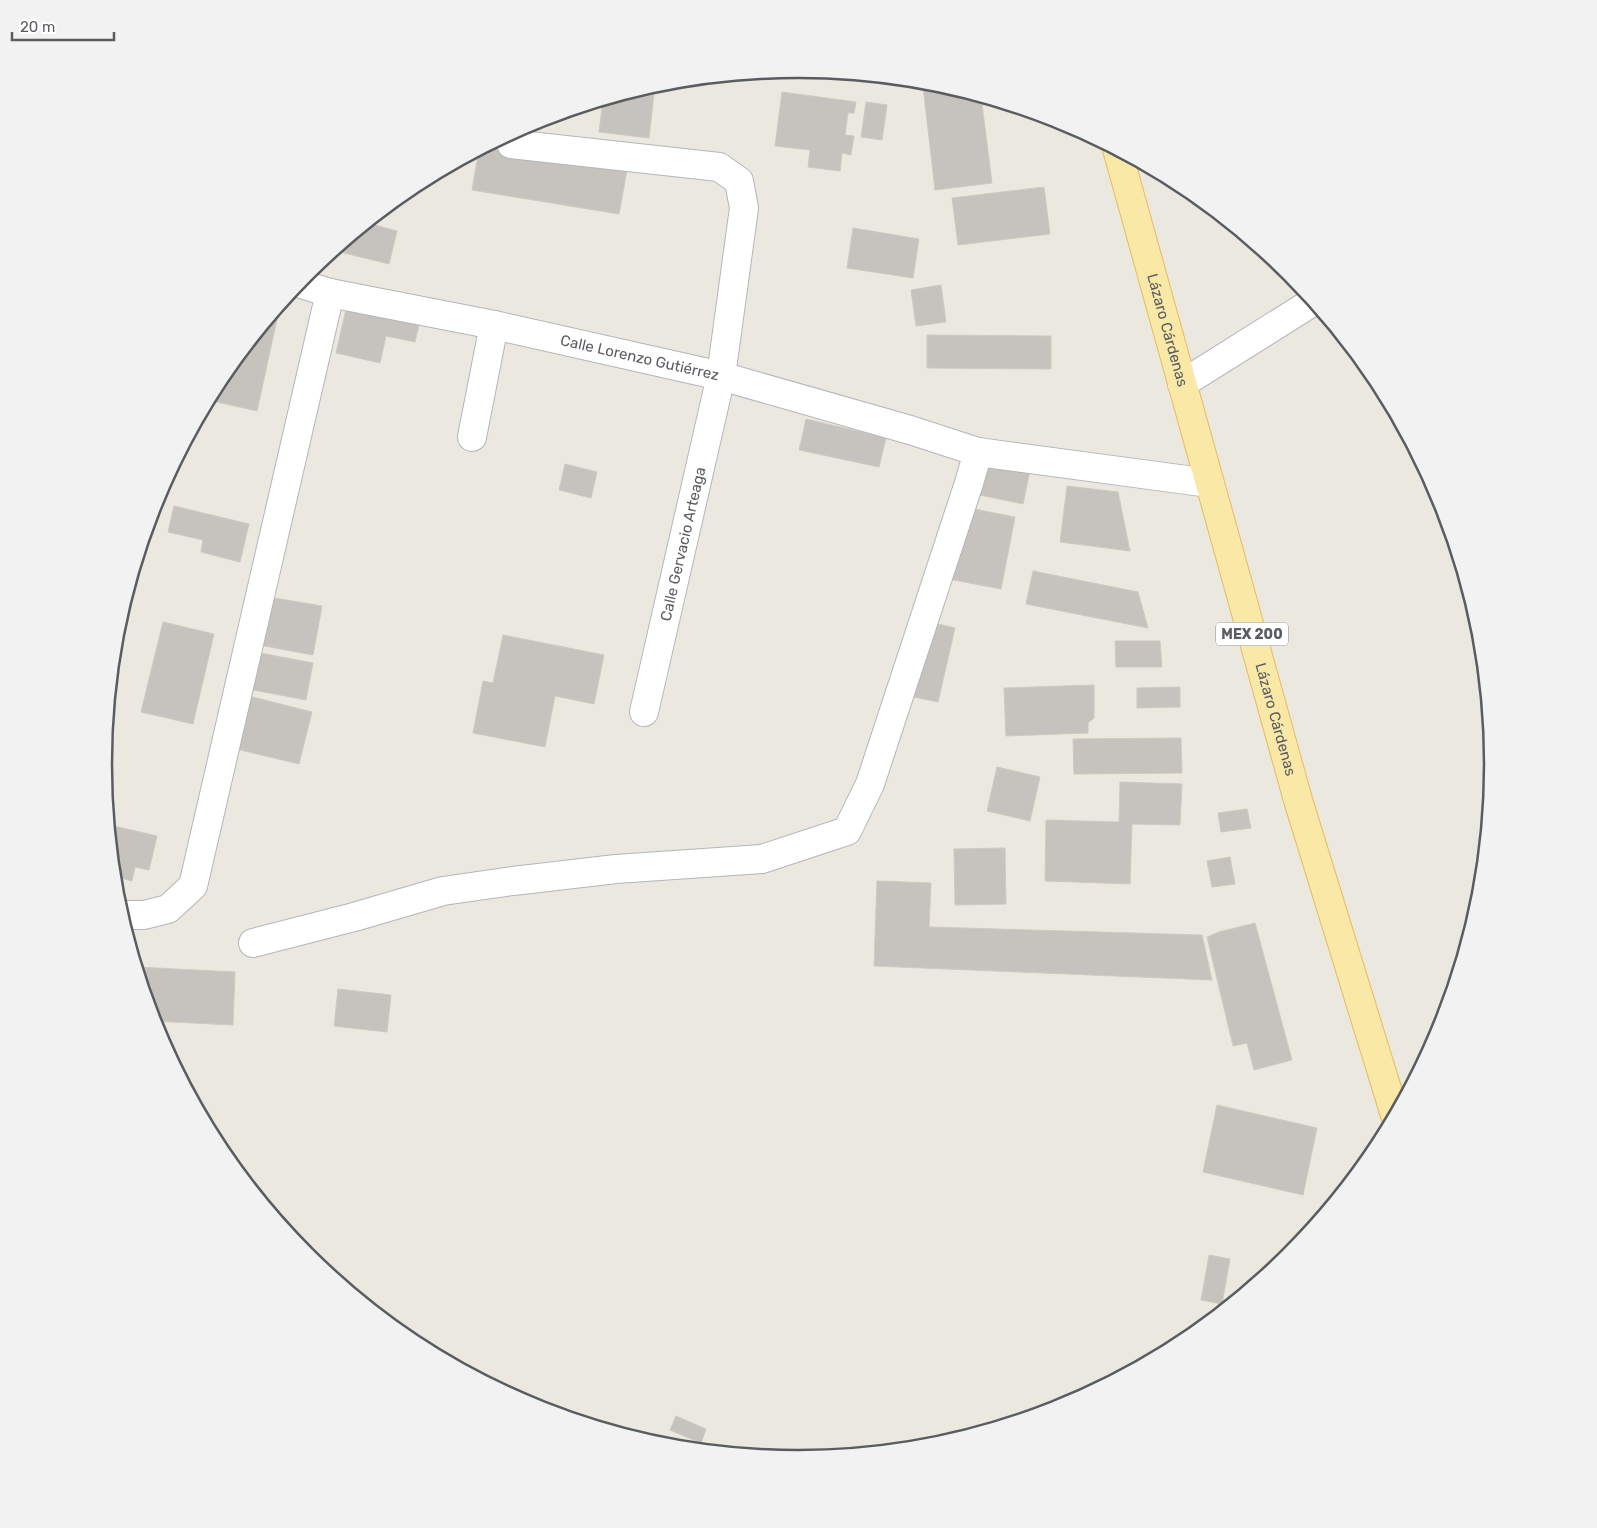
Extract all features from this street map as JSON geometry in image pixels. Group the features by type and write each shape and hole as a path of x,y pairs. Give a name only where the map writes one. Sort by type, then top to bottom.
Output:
{"main road":[{"name":"Lázaro Cárdenas","path":"1119,157 1298,800 1393,1107"}],"street":[{"name":"Calle Gervacio Arteaga","path":"511,144 719,168 739,180 744,208 721,376 644,712"},
{"name":"Calle Lorenzo Gutiérrez","path":"307,286 330,293 494,325 721,376 910,430 978,452 1209,483"},
{"path":"129,915 144,915 168,909 193,886 330,293"},
{"path":"1182,384 1309,304"},
{"path":"472,437 494,325"},
{"path":"253,943 354,917 443,891 616,869 762,859 847,831 870,784 978,452"}],"building":[{"path":"923,89 982,103 992,183 935,190"},
{"path":"782,92 856,102 854,113 848,113 845,135 854,136 851,155 842,153 840,171 808,167 810,150 775,146"},
{"path":"654,93 649,138 599,132 602,107"},
{"path":"866,102 887,105 882,140 861,137"},
{"path":"494,148 627,170 619,214 472,190 478,157"},
{"path":"1044,187 1050,234 958,245 952,198"},
{"path":"374,225 397,231 389,264 341,252"},
{"path":"853,228 919,239 913,278 847,268"},
{"path":"941,285 946,322 916,326 911,290"},
{"path":"347,305 420,321 415,342 386,336 380,363 336,353"},
{"path":"278,317 257,411 216,402 254,346"},
{"path":"927,335 1051,336 1051,369 927,368"},
{"path":"806,419 886,438 879,467 799,450"},
{"path":"977,458 1030,470 1023,504 970,493"},
{"path":"565,464 597,472 591,498 559,490"},
{"path":"1067,486 1118,492 1130,551 1060,542"},
{"path":"174,506 249,524 240,562 201,552 203,540 168,532"},
{"path":"964,507 1015,517 1001,589 949,579"},
{"path":"1033,571 1138,592 1148,628 1026,604"},
{"path":"268,597 322,606 313,655 259,645"},
{"path":"926,621 955,628 938,702 909,696"},
{"path":"163,622 214,634 193,724 141,712"},
{"path":"503,635 604,655 594,704 555,696 545,747 473,733 483,681 493,683"},
{"path":"1115,641 1160,641 1162,667 1116,667"},
{"path":"255,652 313,663 306,700 248,689"},
{"path":"1094,685 1094,718 1088,723 1088,733 1006,736 1004,688"},
{"path":"1180,687 1180,707 1137,708 1137,688"},
{"path":"249,696 312,712 299,764 236,749"},
{"path":"1181,738 1182,773 1074,774 1073,739"},
{"path":"997,767 1040,777 1030,821 987,811"},
{"path":"1120,782 1182,784 1180,825 1132,824 1130,884 1045,881 1046,820 1119,822"},
{"path":"1247,809 1251,828 1221,832 1218,813"},
{"path":"115,826 157,836 149,870 135,867 132,881 122,878"},
{"path":"1005,848 1006,904 955,905 954,849"},
{"path":"1230,857 1235,884 1212,887 1207,861"},
{"path":"877,881 931,883 929,927 1202,935 1212,980 874,966"},
{"path":"1255,923 1292,1060 1254,1070 1247,1043 1233,1046 1207,937"},
{"path":"143,967 235,972 233,1025 162,1021"},
{"path":"338,989 391,995 387,1032 334,1026"},
{"path":"1217,1105 1317,1128 1303,1195 1203,1172"},
{"path":"1209,1255 1230,1259 1222,1304 1201,1300"},
{"path":"676,1416 706,1429 701,1443 670,1430"}]}
